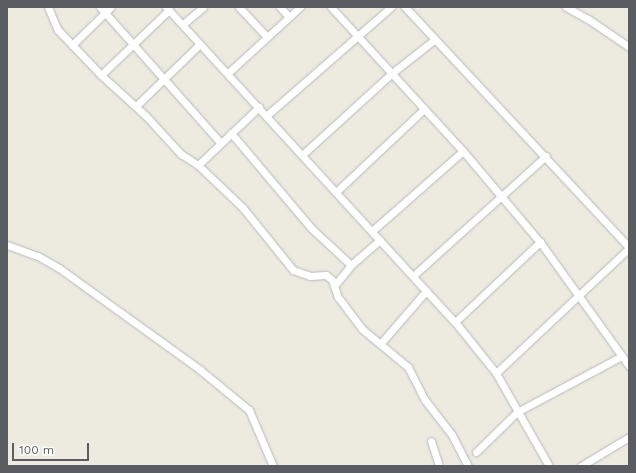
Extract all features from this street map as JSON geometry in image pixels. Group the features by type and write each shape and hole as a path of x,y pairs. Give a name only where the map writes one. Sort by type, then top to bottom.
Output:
{"street":[{"path":"72,45 102,10 111,7"},
{"path":"183,24 203,7"},
{"path":"239,7 267,37"},
{"path":"280,7 289,17"},
{"path":"228,73 300,7"},
{"path":"332,7 463,151 540,242 629,366"},
{"path":"266,116 391,7"},
{"path":"405,7 434,40 468,73 546,156 629,247 496,373"},
{"path":"566,7 588,18 629,47"},
{"path":"50,8 58,30 101,75 136,106 181,154 198,165 243,208 293,270 310,276 326,275 335,285 338,297 348,313 362,329 381,343 408,367 425,400 452,435 468,466"},
{"path":"101,75 168,9 455,322 496,373 549,466"},
{"path":"102,10 162,79 220,142"},
{"path":"302,155 392,73 434,40"},
{"path":"136,106 162,79 200,44"},
{"path":"198,165 220,142 259,107"},
{"path":"336,192 424,109"},
{"path":"231,132 311,228 351,265"},
{"path":"372,231 463,151"},
{"path":"413,276 546,156"},
{"path":"335,285 351,265 380,240"},
{"path":"455,322 540,242"},
{"path":"7,245 38,256 59,268 199,369 249,410 273,466"},
{"path":"381,343 426,291"},
{"path":"476,452 517,412 622,356"},
{"path":"581,466 629,437"},
{"path":"431,441 439,466"}]}
